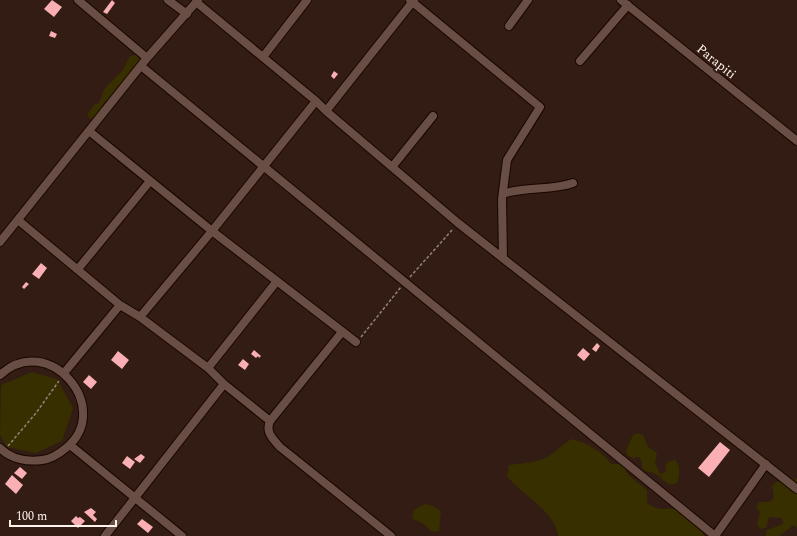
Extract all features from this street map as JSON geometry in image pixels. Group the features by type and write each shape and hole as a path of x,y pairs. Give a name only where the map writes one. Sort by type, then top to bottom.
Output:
{"street":[{"path":"78,0 148,58"},
{"path":"168,0 187,14"},
{"path":"263,57 308,0"},
{"path":"509,26 528,0"},
{"path":"326,111 412,1 540,107 506,160 502,194 503,258"},
{"path":"0,242 141,66 187,14 200,2 392,167 503,258 797,488"},
{"path":"580,61 625,3"},
{"name":"Parapiti","path":"625,3 797,141"},
{"path":"141,66 715,536 766,464"},
{"path":"140,317 265,166 316,101"},
{"path":"392,167 433,116"},
{"path":"89,131 212,231 356,342"},
{"path":"78,270 150,181"},
{"path":"502,194 512,190 561,188 573,183"},
{"path":"18,220 120,305 140,317 208,368 224,384 270,421"},
{"path":"208,368 277,281"},
{"path":"64,373 120,305"},
{"path":"342,332 270,421 268,432 280,447 391,536"},
{"path":"0,375 5,370 19,364 35,362 50,365 64,373 75,385 81,400 82,410 79,431 70,445 59,454 46,460 38,461 17,459 1,452"},
{"path":"106,536 224,384"},
{"path":"70,445 182,536"}],"path":[{"path":"1,452 36,413 64,373"}],"shaded area":[{"path":"136,55 140,60 121,85 116,88 109,99 104,102 100,113 90,119 87,115 94,105 99,103 105,88 122,71 130,56"},
{"path":"32,372 57,379 73,408 62,441 36,453 7,447 0,435 1,385"},
{"path":"638,433 643,435 648,447 657,453 655,463 660,474 666,472 665,466 669,461 675,460 679,471 677,483 671,485 656,474 644,470 639,457 633,458 627,455 626,450 633,435"},
{"path":"572,439 594,448 611,464 623,464 628,475 647,490 647,503 657,508 676,509 684,513 694,522 704,536 558,536 556,527 551,519 507,476 509,465 532,462 547,457"},
{"path":"797,479 797,528 794,525 779,536 765,536 767,530 783,524 782,518 769,517 766,528 760,529 757,524 760,512 756,508 759,502 770,502 774,497 772,486 776,482"},
{"path":"425,504 431,505 441,511 439,531 434,532 422,523 414,520 412,515 415,509"}],"building":[{"path":"52,0 62,7 54,17 44,9"},
{"path":"112,0 115,3 107,14 103,12"},
{"path":"51,31 57,34 55,38 49,36"},
{"path":"334,71 338,74 334,79 331,76"},
{"path":"41,263 47,268 39,279 32,274"},
{"path":"26,282 29,284 24,289 22,287"},
{"path":"597,343 600,346 596,352 592,349"},
{"path":"583,348 590,354 584,361 577,355"},
{"path":"254,350 261,356 259,358 258,356 256,358 251,354"},
{"path":"118,351 129,360 122,369 111,360"},
{"path":"243,359 249,364 245,370 238,365"},
{"path":"89,375 97,382 91,389 83,382"},
{"path":"720,442 730,450 709,477 698,468"},
{"path":"141,454 145,457 140,463 134,459"},
{"path":"127,456 135,462 130,469 122,463"},
{"path":"20,467 27,473 22,479 14,473"},
{"path":"12,475 23,485 16,494 5,484"},
{"path":"91,508 96,512 93,515 97,519 95,522 84,512"},
{"path":"76,516 85,521 78,528 71,521"},
{"path":"142,519 153,527 148,533 137,524"}]}
